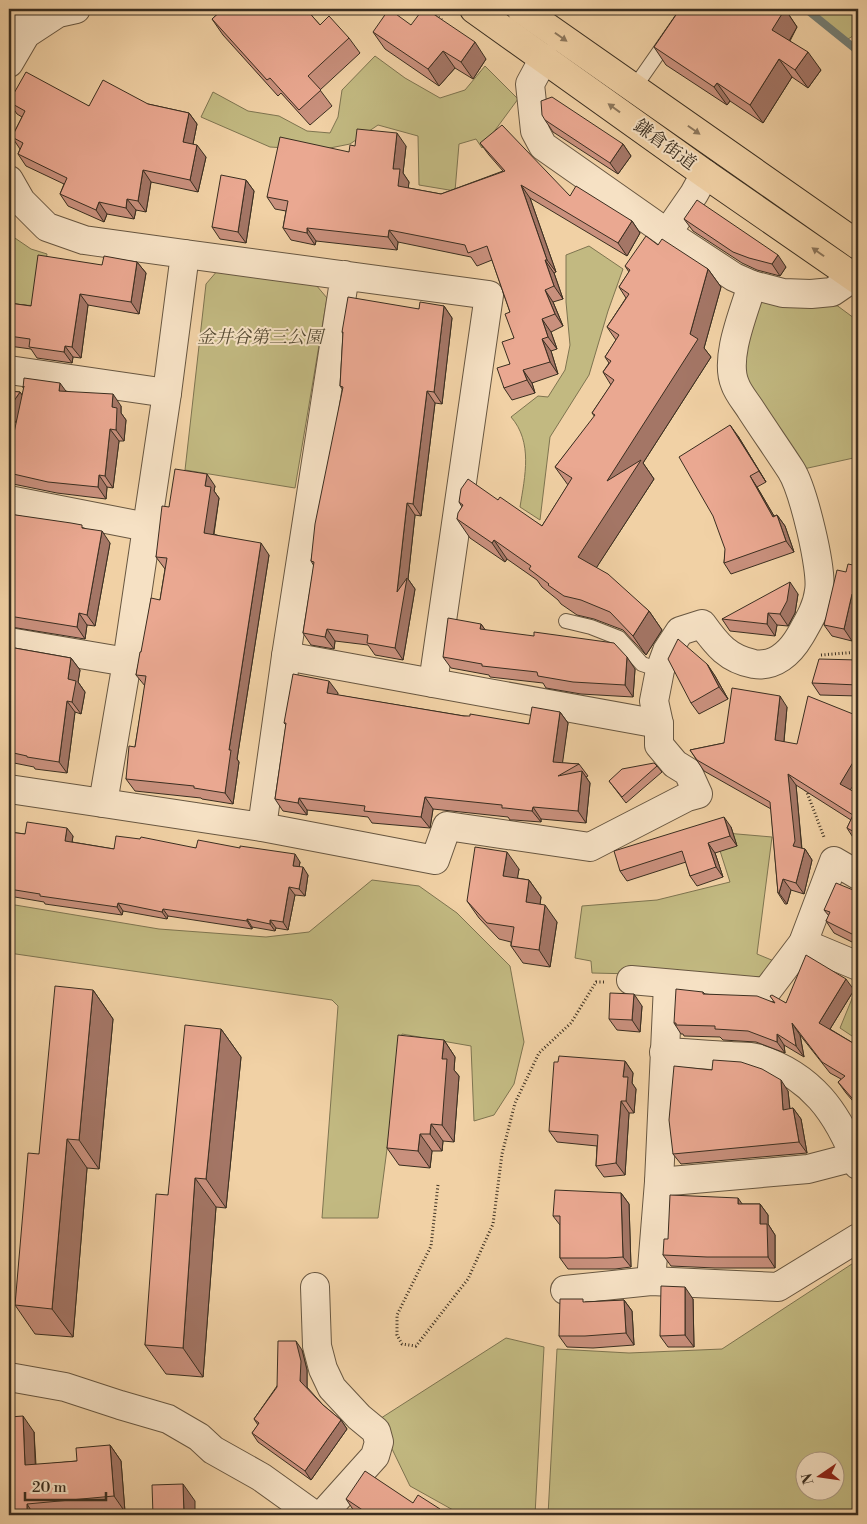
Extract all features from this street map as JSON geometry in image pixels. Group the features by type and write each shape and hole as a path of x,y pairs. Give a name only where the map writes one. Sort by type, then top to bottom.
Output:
{"main road":[{"name":"鎌倉街道","path":"474,9 705,174 856,278"},
{"name":"鎌倉街道","path":"521,9 858,246"}],"street":[{"path":"16,9 26,34"},
{"path":"9,63 26,34 58,13 76,9"},
{"path":"544,58 530,84 535,131 543,146 667,233 734,277 752,285 783,293 811,294 832,292 856,278"},
{"path":"667,233 694,194 705,174"},
{"path":"9,180 20,201 47,227 84,240 489,295 433,683"},
{"path":"103,803 127,662 167,393 184,254"},
{"path":"262,828 286,656 345,274"},
{"path":"9,789 262,828 435,860 447,826 590,848 687,797 698,794 688,772 675,764 659,745 659,724 654,701 660,670 667,651 680,631 702,624 714,642 731,657 761,665 780,660 797,642 814,613 820,590 817,556 808,520 792,473 735,385 730,367 733,350 752,285"},
{"path":"9,370 167,393"},
{"path":"9,500 147,528"},
{"path":"9,642 127,662"},
{"path":"286,656 659,724"},
{"path":"631,980 668,985 766,992 804,943 834,861 858,875"},
{"path":"804,943 858,966"},
{"path":"651,1281 659,1182 668,985"},
{"path":"659,1182 808,1169 857,1159 825,1101 805,1082 780,1068 755,1058 664,1052"},
{"path":"565,1290 651,1281 778,1287 858,1238"},
{"path":"315,1287 317,1346 323,1369 332,1388 359,1417 376,1431 379,1442 375,1456 322,1515"},
{"path":"9,1377 65,1387 168,1418 199,1437 213,1450 261,1477 314,1515"}],"lane":[{"path":"634,88 689,9"},
{"path":"566,621 591,627 619,638 642,664 660,670"}],"path":[{"path":"826,655 858,652"},
{"path":"805,788 834,861"},
{"path":"438,1185 431,1246 397,1315 397,1335 402,1344 416,1346 468,1279 493,1224 502,1154 515,1103 539,1053 571,1024 596,982 631,980"}],"green space":[{"path":"806,9 858,9 858,28 854,35 845,40"},
{"path":"375,56 405,78 440,98 465,90 485,66 518,99 482,148 476,139 459,144 455,191 419,185 418,136 378,125 350,144 320,150 270,147 201,117 213,92 248,111 279,116 307,131 330,133 338,117 342,90"},
{"path":"9,234 31,249 47,254 39,306 9,304"},
{"path":"589,246 623,269 589,375 550,437 540,520 520,507 526,460 525,448 518,427 511,417 538,396 548,397 565,370 570,345 566,302 566,255"},
{"name":"金井谷第三公園","path":"218,270 316,285 327,298 295,488 185,470 206,284"},
{"path":"752,296 835,304 858,321 858,457 799,470 739,366"},
{"path":"714,832 772,837 757,954 774,961 762,977 592,973 591,961 575,958 582,906 657,900 730,882"},
{"path":"372,880 419,886 457,913 510,966 524,1042 514,1084 494,1115 474,1121 471,1046 402,1034 378,1218 322,1218 338,1006 332,1000 9,953 9,904 159,929 266,937 309,932"},
{"path":"858,984 858,1040 840,1028"},
{"path":"858,1260 858,1515 548,1515 557,1349 629,1353 722,1349"},
{"path":"506,1338 544,1347 535,1515 462,1515 410,1486 378,1420"}],"building":[{"path":"222,9 306,9 320,25 329,16 349,38 308,76 321,90 299,110 270,78 267,80 212,19"},
{"path":"389,9 411,25 423,9 426,9 475,42 461,62 443,51 428,69 373,32"},
{"path":"680,9 765,9 767,14 785,9 772,30 808,52 795,70 779,59 750,105 717,83 714,87 654,47"},
{"path":"26,72 89,106 103,80 148,104 189,113 183,142 197,145 190,180 143,170 138,201 127,199 126,208 99,202 96,210 60,194 67,178 18,154 23,143 12,137 25,111 9,102"},
{"path":"552,97 623,144 610,163 545,120 542,115 541,101"},
{"path":"502,125 570,196 576,186 632,221 618,243 521,185 554,286 545,290 555,314 542,319 548,337 542,339 550,362 523,370 527,380 504,388 497,368 510,364 502,342 514,338 505,314 510,312 487,246 468,253 465,245 389,230 388,237 307,228 307,233 283,228 288,201 267,197 280,137 349,152 350,145 355,146 357,129 397,133 393,169 400,169 398,186 441,194 505,171 480,143"},
{"path":"221,175 246,180 238,232 212,227"},
{"path":"697,200 778,255 772,264 733,252 684,219"},
{"path":"646,236 658,245 662,239 708,269 690,334 698,339 607,481 641,460 578,557 608,574 649,611 633,636 610,612 581,600 564,596 529,569 531,566 494,540 492,543 457,519 463,505 459,502 461,489 468,479 498,500 500,497 542,526 572,478 555,467 595,415 592,413 614,380 603,372 611,361 605,357 619,335 607,327 629,294 619,287 630,270 625,266"},
{"path":"38,255 102,265 104,256 137,262 131,302 80,294 72,347 65,346 64,352 29,347 30,339 9,336 9,303 31,306"},
{"path":"348,297 419,309 420,302 444,306 434,392 427,391 413,504 407,503 397,592 407,578 395,648 367,643 368,635 327,629 325,637 303,633 314,562 311,561 315,524 343,387 340,386 342,332"},
{"path":"24,378 60,383 59,391 113,394 112,407 117,408 116,430 110,429 105,476 99,475 98,487 48,482 9,473 9,456 24,386 23,388"},
{"path":"9,391 20,392 9,408"},
{"path":"730,425 759,471 750,476 773,517 777,515 786,541 724,563 725,549 713,516 679,457"},
{"path":"175,469 207,474 205,486 211,487 204,533 261,543 229,750 231,750 225,793 194,788 194,786 126,779 129,746 135,747 146,676 136,675 140,652 151,598 160,600 167,558 156,557 162,506 169,507"},
{"path":"9,514 82,525 82,528 102,531 87,615 79,613 77,627 9,616"},
{"path":"848,564 858,566 858,595 852,594 844,629 824,625 837,570 846,572"},
{"path":"790,582 787,601 780,614 768,613 767,624 722,619"},
{"path":"448,618 481,624 480,629 534,636 534,632 614,643 627,657 625,685 573,682 538,676 537,672 482,666 482,664 443,657"},
{"path":"678,639 707,664 719,687 691,703 668,659"},
{"path":"9,647 71,658 68,679 76,681 72,702 67,701 59,762 9,752"},
{"path":"819,659 858,660 858,685 812,683"},
{"path":"293,674 329,681 327,693 464,716 470,716 470,714 529,724 532,707 560,712 553,762 579,764 558,776 582,771 578,811 533,807 532,811 502,808 502,805 425,797 421,817 364,811 365,806 299,798 298,803 275,799 286,723 284,723"},
{"path":"732,688 780,696 775,740 797,744 808,696 858,716 858,752 840,784 858,794 858,834 847,828 853,815 788,774 795,841 793,846 805,849 796,883 783,879 779,893 770,802 697,760 690,750 724,743"},
{"path":"654,763 657,766 622,797 609,781 622,769"},
{"path":"724,817 730,836 708,843 716,867 690,876 682,851 620,871 614,851"},
{"path":"27,822 67,828 65,841 114,849 116,836 140,839 141,837 196,848 198,840 240,848 240,846 295,854 293,866 303,867 299,889 289,887 283,922 270,920 270,924 247,919 247,921 163,909 162,912 118,903 117,907 40,896 40,894 9,889 9,832 25,834"},
{"path":"475,847 507,852 503,876 529,880 526,902 545,905 539,950 511,946 514,927 487,923 467,901"},
{"path":"836,883 858,892 858,937 826,921 830,912 824,910"},
{"path":"806,955 846,979 819,1023 858,1046 858,1105 838,1082 845,1076 822,1062 792,1023 796,1046 777,1034 777,1042 748,1031 715,1029 715,1026 676,1025 674,1023 676,989 703,992 703,994 757,996 775,1003 770,996 772,995 786,1003"},
{"path":"55,986 93,990 79,1140 67,1139 52,1309 15,1305 28,1153 39,1154"},
{"path":"610,993 634,994 632,1020 609,1019"},
{"path":"185,1025 221,1029 206,1179 195,1178 183,1348 145,1345 156,1194 168,1195"},
{"path":"398,1035 444,1040 442,1059 447,1059 442,1125 431,1124 430,1134 420,1134 418,1151 387,1148"},
{"path":"559,1056 625,1061 623,1077 628,1077 626,1101 621,1101 616,1163 596,1166 598,1135 549,1131 554,1062 558,1062"},
{"path":"713,1060 741,1062 762,1069 781,1080 783,1110 793,1108 799,1142 673,1154 669,1120 674,1066 712,1070"},
{"path":"555,1190 621,1193 623,1257 560,1258 560,1216 553,1216"},
{"path":"670,1195 738,1198 738,1204 760,1204 760,1224 767,1224 768,1257 663,1255 664,1239 668,1239"},
{"path":"661,1286 685,1287 685,1335 660,1336"},
{"path":"560,1299 583,1299 583,1302 624,1300 626,1333 559,1336"},
{"path":"278,1341 296,1341 301,1361 300,1381 323,1405 341,1420 305,1471 252,1433 259,1423 254,1419 277,1387"},
{"path":"23,1416 25,1465 77,1461 76,1448 110,1445 114,1496 27,1504 27,1515 9,1515 9,1417"},
{"path":"365,1471 413,1503 418,1495 440,1509 437,1515 370,1515 346,1499"},
{"path":"183,1484 184,1515 153,1515 152,1485"}],"waterway":[{"path":"806,9 858,51"}]}
